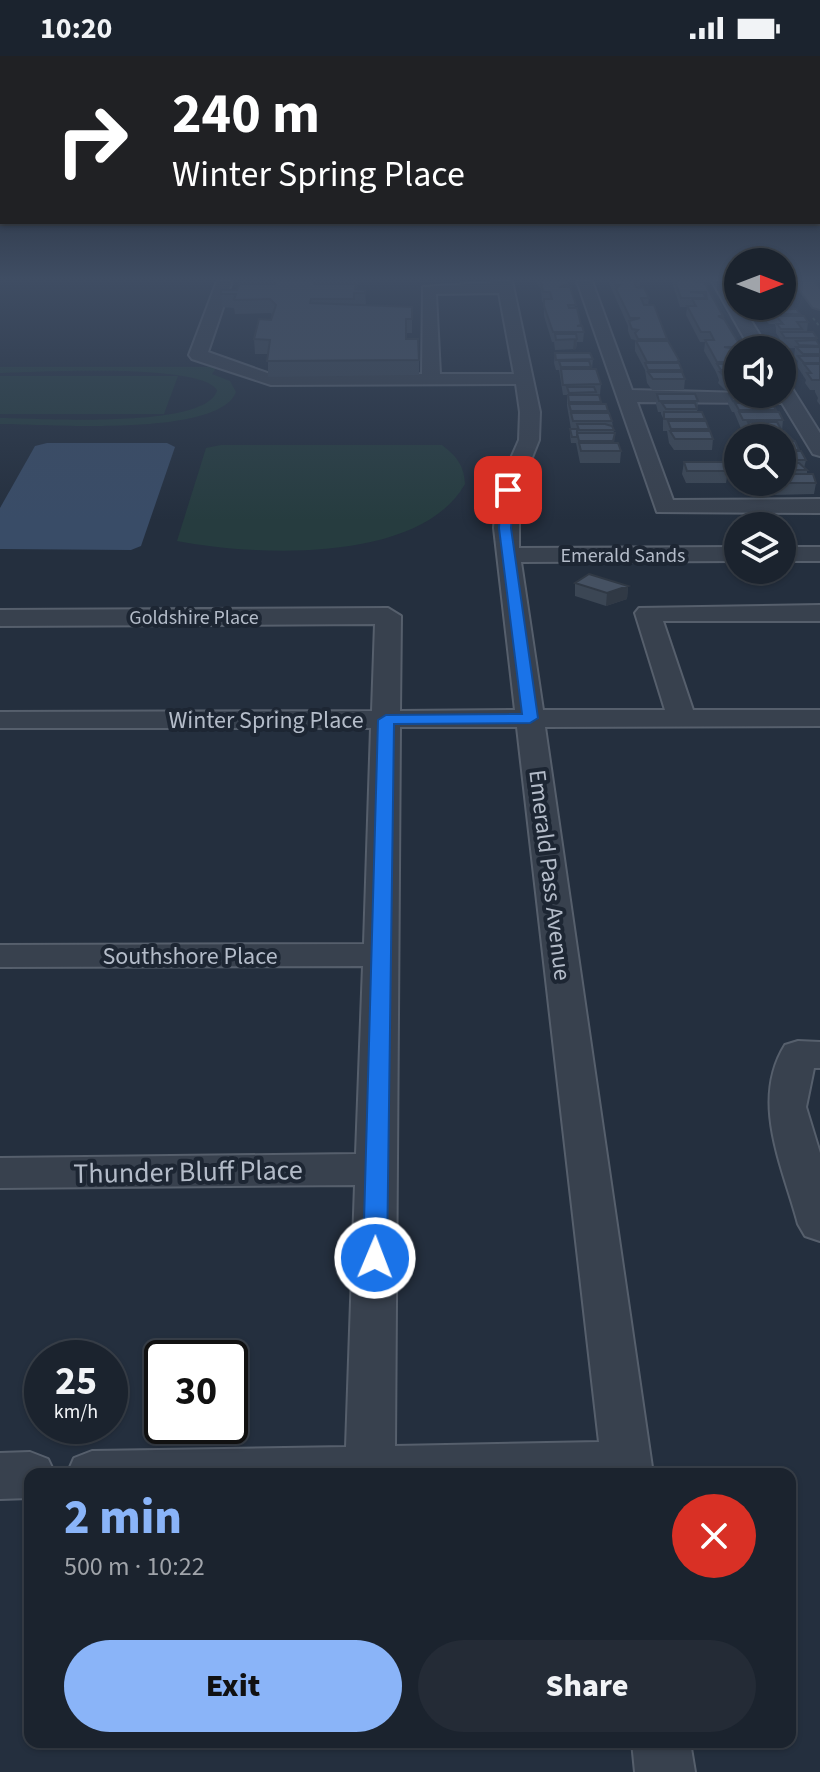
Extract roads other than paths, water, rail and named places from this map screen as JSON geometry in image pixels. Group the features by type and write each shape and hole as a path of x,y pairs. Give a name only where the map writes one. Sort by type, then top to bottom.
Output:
{"street":[{"path":"216,361 271,380 431,379 527,364"},
{"path":"430,361 431,379"},
{"name":"Emerald Pass Avenue","path":"526,361 529,440 508,490 505,528 628,1468"},
{"path":"612,361 665,507 820,506"},
{"path":"625,396 724,394"},
{"path":"795,408 820,450"},
{"name":"Emerald Sands","path":"509,555 724,554"},
{"path":"796,554 820,554"},
{"path":"682,718 648,613 820,613"},
{"name":"Goldshire Place","path":"0,618 388,616 386,720"},
{"name":"Winter Spring Place","path":"0,720 147,729 386,720 820,718"},
{"path":"370,1468 386,720"},
{"name":"Southshore Place","path":"0,956 380,955"},
{"path":"809,1054 786,1107 820,1224"},
{"name":"Thunder Bluff Place","path":"0,1173 377,1169"},
{"path":"0,1476 24,1475"},
{"path":"662,1748 665,1772"}],"water":[{"path":"47,443 167,443 175,447 141,546 131,550 0,549 0,508 35,446"}]}
